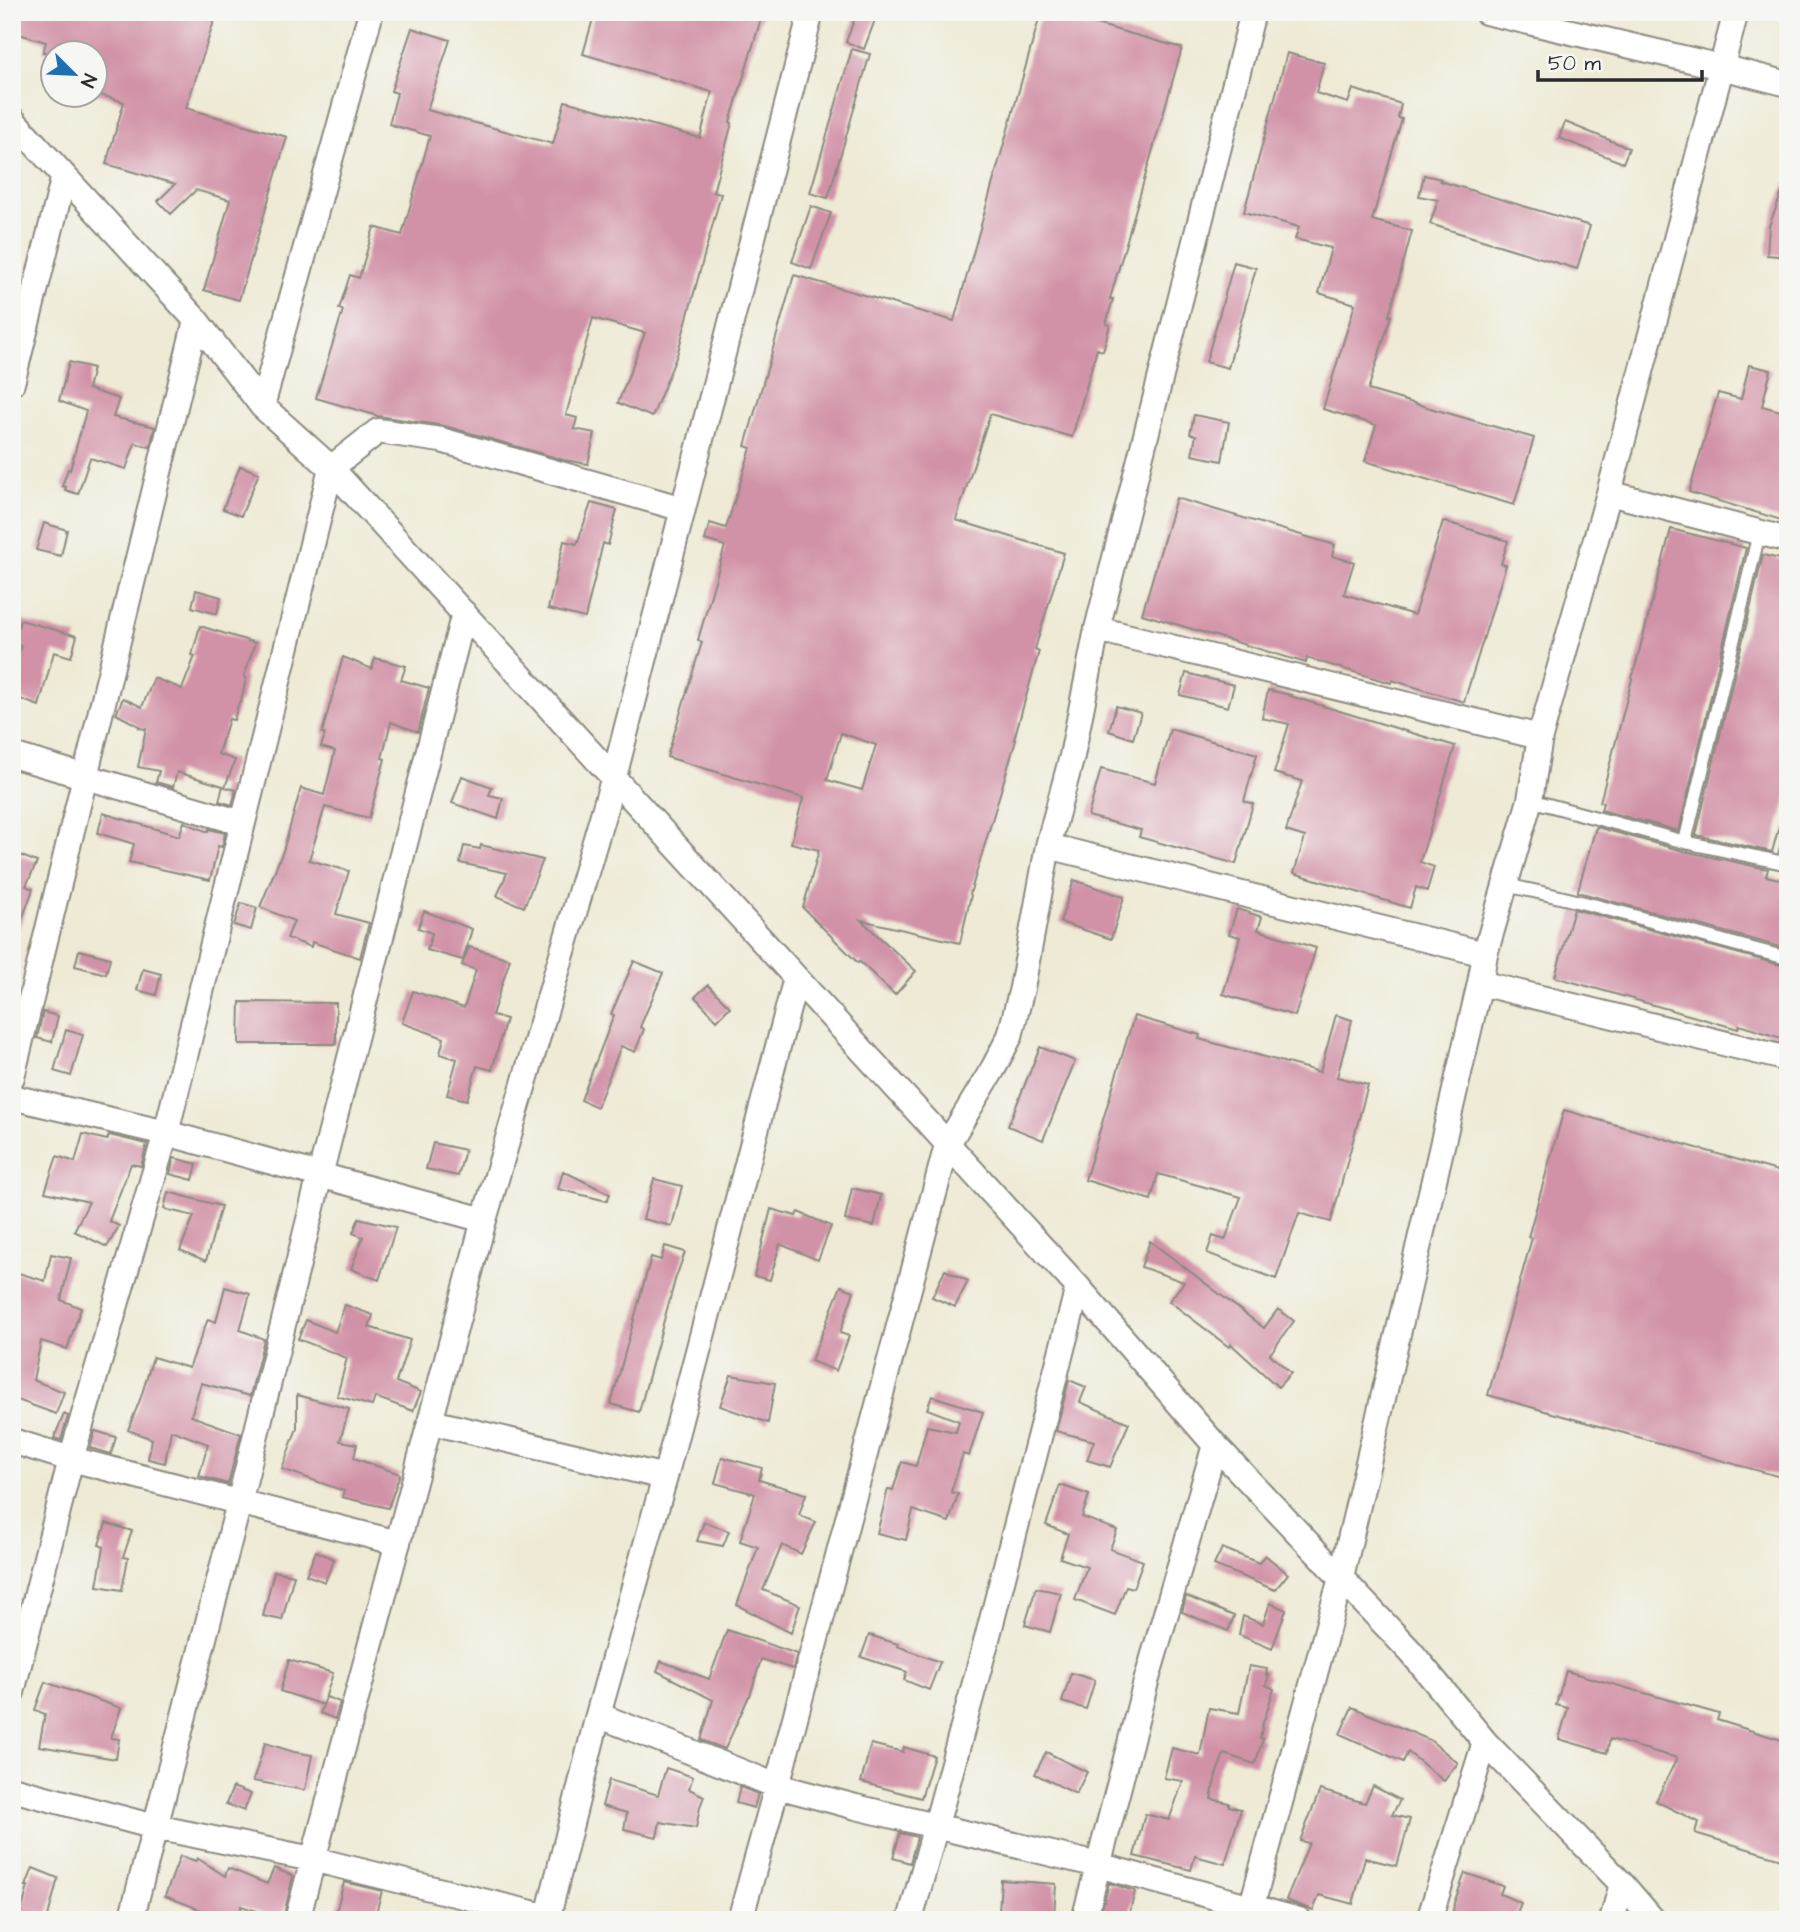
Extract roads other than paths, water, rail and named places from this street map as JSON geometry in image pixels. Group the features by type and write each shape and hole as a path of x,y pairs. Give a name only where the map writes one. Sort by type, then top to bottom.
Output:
{"street":[{"path":"262,406 371,12"},
{"path":"298,1920 312,1859 484,1220 614,777 811,12"},
{"path":"740,1920 947,1145 1010,1036 1022,988 1048,846 1072,756 1097,629 1253,12"},
{"path":"1486,12 1788,84"},
{"path":"1249,1913 1341,1578 1485,954 1530,800 1541,737 1736,12"},
{"path":"12,118 196,320 262,406 331,468 1078,1287 1215,1445 1411,1653 1485,1742 1622,1884 1653,1920"},
{"path":"12,383 64,176"},
{"path":"12,1077 196,320"},
{"path":"12,1692 71,1459 166,1133 331,468 378,431 442,440 683,509"},
{"path":"1609,492 1788,540"},
{"path":"131,1920 464,614"},
{"path":"1097,629 1541,737"},
{"path":"12,755 242,823"},
{"path":"1048,846 1485,954"},
{"path":"12,1789 155,1827 312,1859 548,1918 598,1715 665,1477 796,978"},
{"path":"1480,983 1788,1059"},
{"path":"12,1097 166,1133 484,1220"},
{"path":"910,1920 987,1639 1078,1287"},
{"path":"430,1422 665,1477"},
{"path":"12,1441 71,1459 398,1543"},
{"path":"1084,1920 1146,1682 1215,1445"},
{"path":"598,1715 777,1786 1098,1865 1249,1913 1299,1920"},
{"path":"1429,1920 1485,1742"},
{"path":"1612,1920 1622,1884"}],"lane":[{"path":"1685,842 1759,533"},
{"path":"1530,800 1685,842 1786,863 1788,845"},
{"path":"1504,885 1602,906 1724,943 1788,958"}]}
